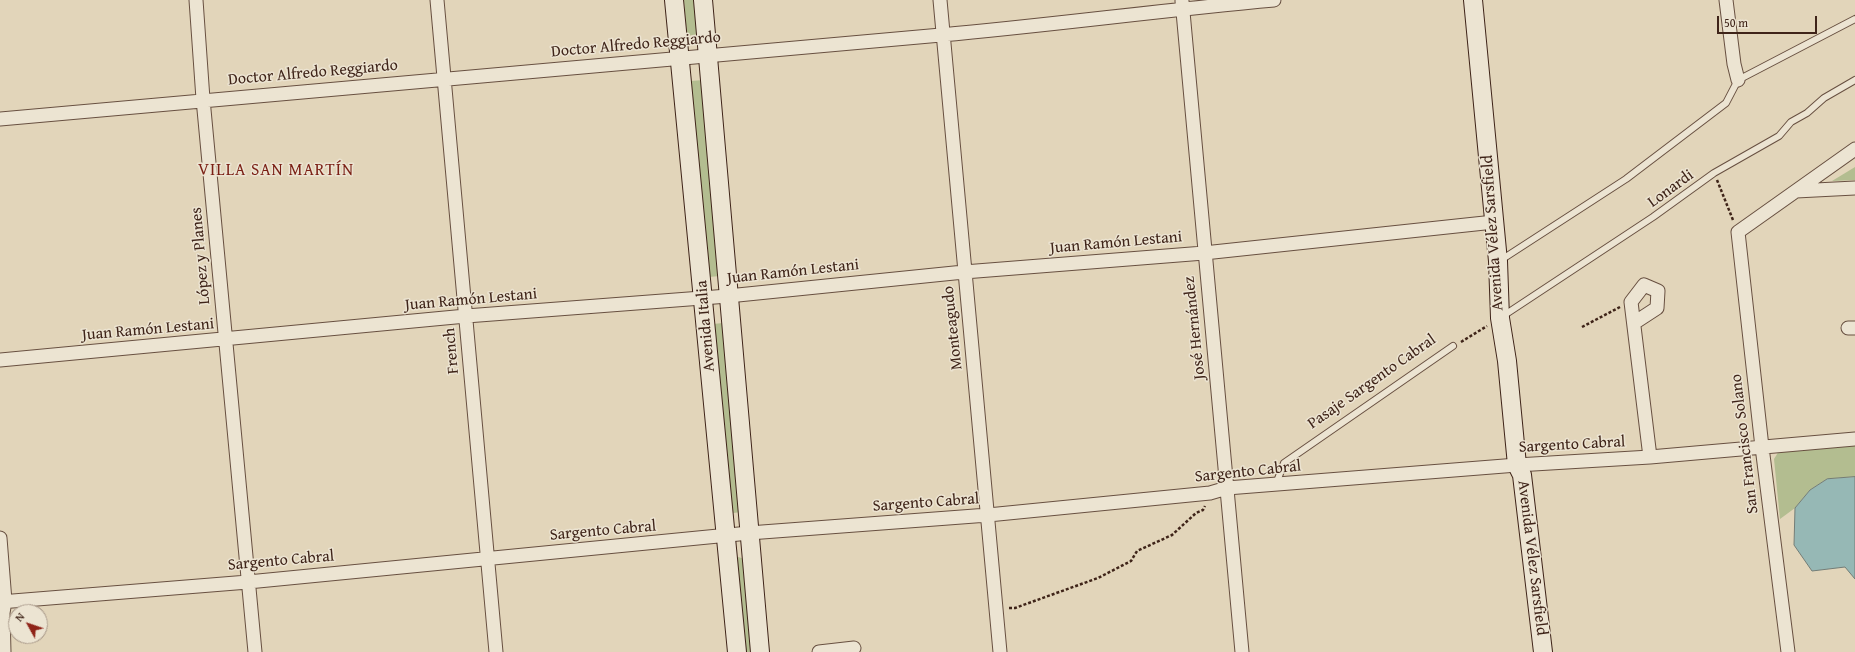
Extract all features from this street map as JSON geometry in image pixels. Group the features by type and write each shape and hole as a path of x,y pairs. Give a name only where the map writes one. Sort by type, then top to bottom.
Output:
{"main road":[{"name":"Avenida Italia","path":"674,0 737,652"},
{"name":"Avenida Italia","path":"703,0 748,533 760,652"},
{"name":"Avenida Vélez Sarsfield","path":"1473,0 1498,262 1500,318 1507,361 1517,465 1522,475 1543,652"},
{"name":"Avenida Vélez Sarsfield","path":"1517,465 1513,476 1531,652"}],"street":[{"name":"López y Planes","path":"196,0 203,99 255,652"},
{"name":"French","path":"437,0 496,652"},
{"name":"Monteagudo","path":"940,0 1000,652"},
{"name":"Doctor Alfredo Reggiardo","path":"0,119 203,99 679,60 707,56 943,35 1183,4 1274,0"},
{"path":"1726,0 1734,64 1738,80"},
{"name":"José Hernández","path":"1183,4 1204,253 1242,652"},
{"path":"1738,232 1855,149"},
{"path":"1796,191 1855,188"},
{"name":"Juan Ramón Lestani","path":"0,360 226,340 466,316 728,296 964,272 1204,253 1494,222"},
{"name":"San Francisco Solano","path":"1738,232 1762,447 1788,652"},
{"path":"1634,323 1657,308 1658,291 1644,285 1631,302 1650,457"},
{"name":"Sargento Cabral","path":"2,601 248,582 725,537 748,533 988,515 1210,493 1227,488 1517,465 1650,457 1855,439"},
{"path":"0,538 4,652"},
{"path":"819,652 854,648"}],"lane":[{"path":"1498,262 1626,179 1645,165 1726,103 1738,80 1855,19"},
{"name":"Lonardi","path":"1500,318 1622,238 1714,173 1779,136 1791,122 1807,113 1824,98 1855,80"},
{"name":"Pasaje Sargento Cabral","path":"1276,484 1284,463 1453,346"}],"path":[{"path":"1714,173 1738,232"},
{"path":"1582,327 1631,302"},
{"name":"Pasaje Sargento Cabral","path":"1453,346 1500,318"},
{"path":"1009,608 1015,608 1098,578 1131,561 1138,551 1172,535 1196,513 1204,510 1208,500"}],"green space":[{"path":"684,0 695,0 698,34 687,36"},
{"path":"703,80 720,276 709,277 691,81"},
{"path":"1855,167 1855,180 1832,181"},
{"path":"723,323 742,512 733,513 713,324"},
{"path":"1855,444 1855,477 1827,479 1810,490 1795,508 1780,519 1774,459 1779,451"},
{"path":"738,557 745,559 753,652 744,652 735,560"}],"water":[{"path":"1855,477 1855,579 1845,567 1812,571 1794,545 1795,508 1810,490 1827,479"}],"district":[{"name":"VILLA SAN MARTÍN","path":"276,171"}]}
